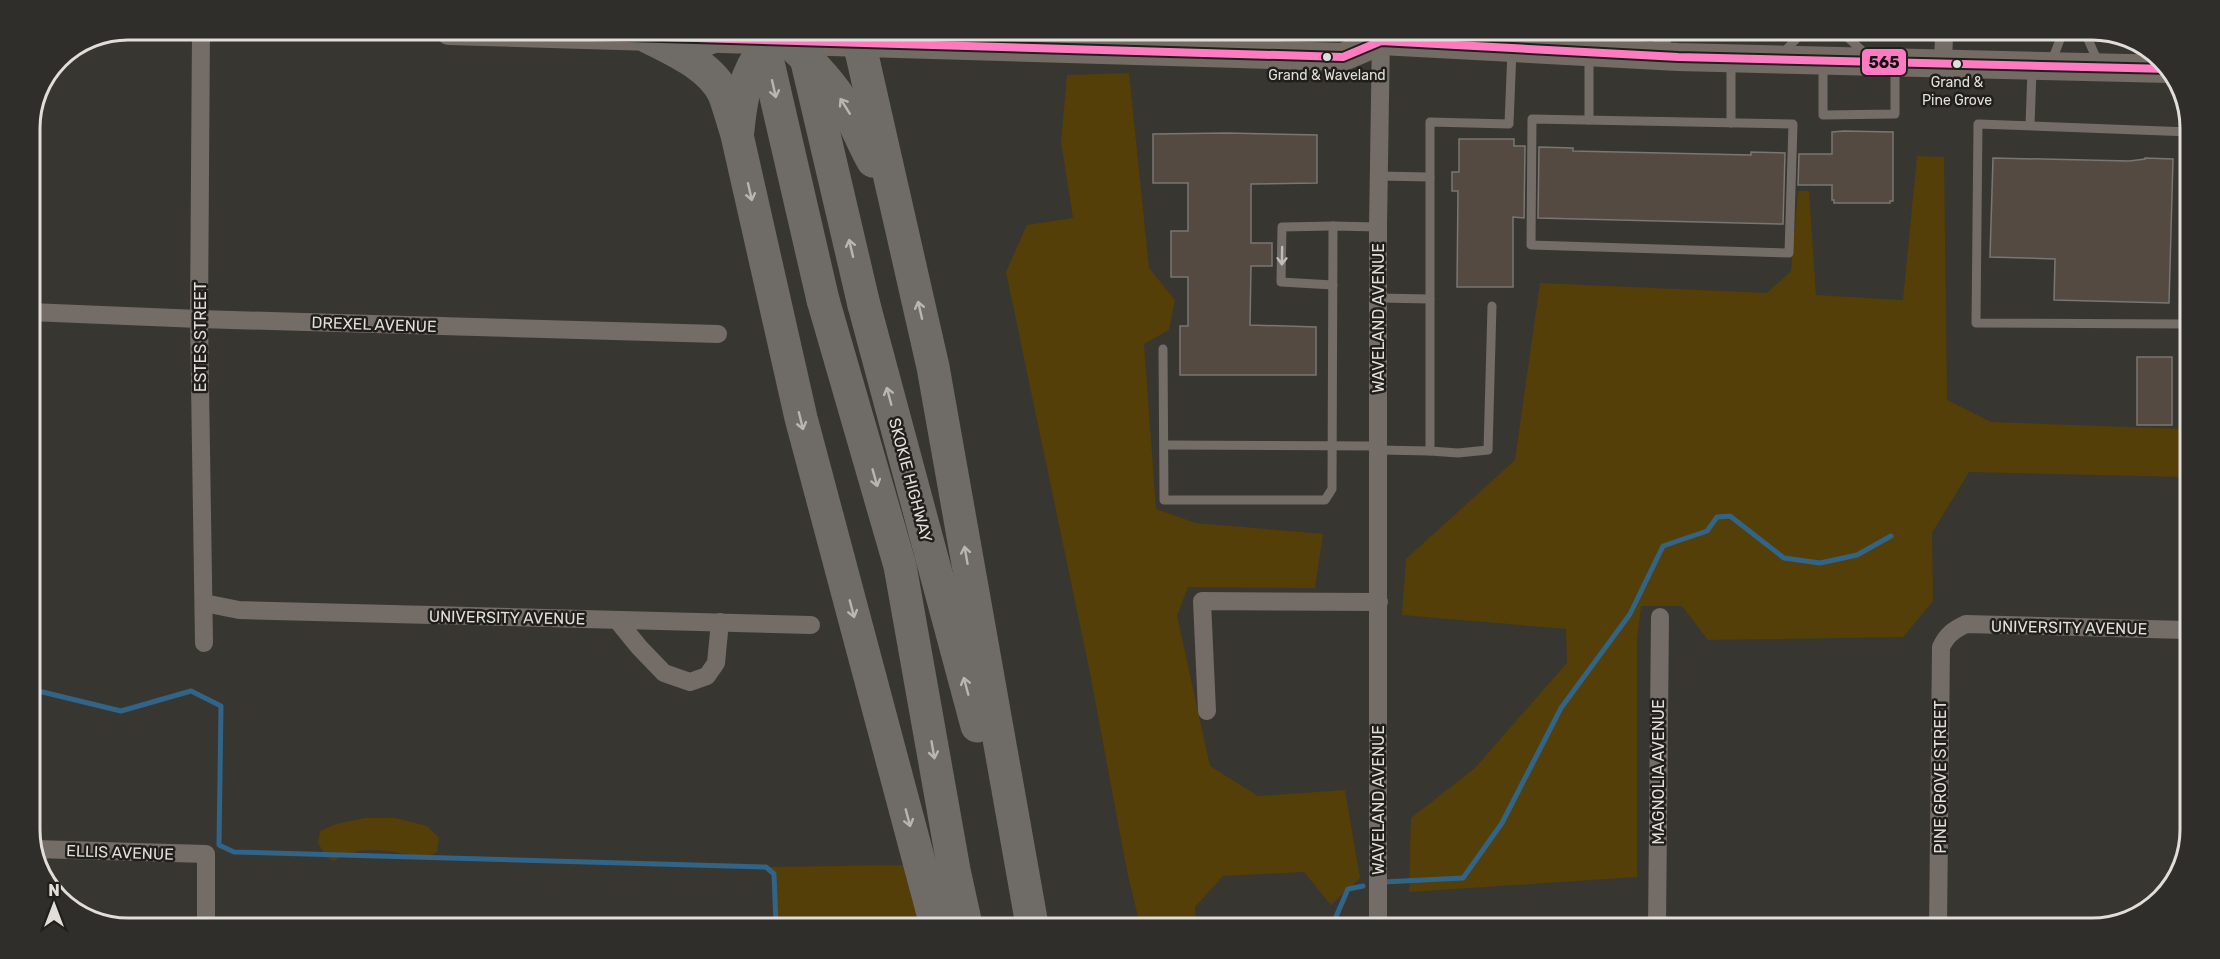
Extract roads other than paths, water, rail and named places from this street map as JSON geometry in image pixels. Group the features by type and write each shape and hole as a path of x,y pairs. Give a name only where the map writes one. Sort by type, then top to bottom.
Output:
{"highway":[{"path":"654,40 689,58 704,69 723,92 737,135 801,418 934,918"},
{"path":"737,135 740,105 747,77 762,50 774,40"},
{"name":"SKOKIE HIGHWAY","path":"781,40 823,300 900,566 964,918"},
{"name":"SKOKIE HIGHWAY","path":"782,40 864,305 1029,918"},
{"path":"785,40 814,66 842,102 854,121 864,146 893,194"},
{"path":"860,40 933,367 1030,918"}],"main road":[{"path":"911,40 1343,57 1371,40"},
{"path":"1436,40 1593,49 1661,46 1731,58 1822,60 1885,61 1944,50 2041,66 2156,69"}],"street":[{"name":"ESTES STREET","path":"201,40 199,320 204,643"},
{"name":"WAVELAND AVENUE","path":"1376,40 1379,176 1378,918"},
{"name":"DREXEL AVENUE","path":"41,313 199,320 718,334"},
{"path":"1207,711 1202,602 1379,602"},
{"name":"UNIVERSITY AVENUE","path":"204,603 240,610 811,625"},
{"name":"MAGNOLIA AVENUE","path":"1657,918 1660,616"},
{"path":"618,620 639,647 664,673 690,682 707,676 716,663 720,622"},
{"name":"UNIVERSITY AVENUE","path":"1954,629 1966,624 2180,630"},
{"name":"PINE GROVE STREET","path":"1938,918 1941,647 1954,629"},
{"name":"ELLIS AVENUE","path":"42,849 206,854 206,918"}],"lane":[{"path":"1775,59 1795,40"},
{"path":"1822,60 1823,115 1894,114 1885,61 1852,40"},
{"path":"2030,125 2041,66 2059,40"},
{"path":"2088,40 2100,67"},
{"path":"1430,451 1430,122 1509,124 1497,43"},
{"path":"1588,120 1593,49"},
{"path":"1731,58 1731,123"},
{"path":"1532,119 1731,123 1793,124 1789,253 1531,245 1532,119"},
{"path":"2179,132 1978,124 1976,323 2179,324"},
{"path":"1379,176 1430,177"},
{"path":"1163,349 1164,500 1325,500 1332,489 1333,226"},
{"path":"1333,285 1281,282 1282,227 1378,227"},
{"path":"1378,298 1430,299"},
{"path":"1164,445 1378,448 1458,453 1488,450 1492,306"}],"waterway":[{"path":"1383,882 1463,878 1502,823 1561,708 1630,614 1663,546 1707,531 1717,517 1730,516 1784,558 1820,563 1857,555 1891,536"},
{"path":"41,692 121,711 191,691 221,706 219,845 234,852 766,867 774,874 776,918"},
{"path":"1335,918 1348,889 1363,886"}],"place":[{"name":"Grand & Waveland","path":"1327,57"},
{"name":"Grand & Pine Grove","path":"1957,64"}]}
